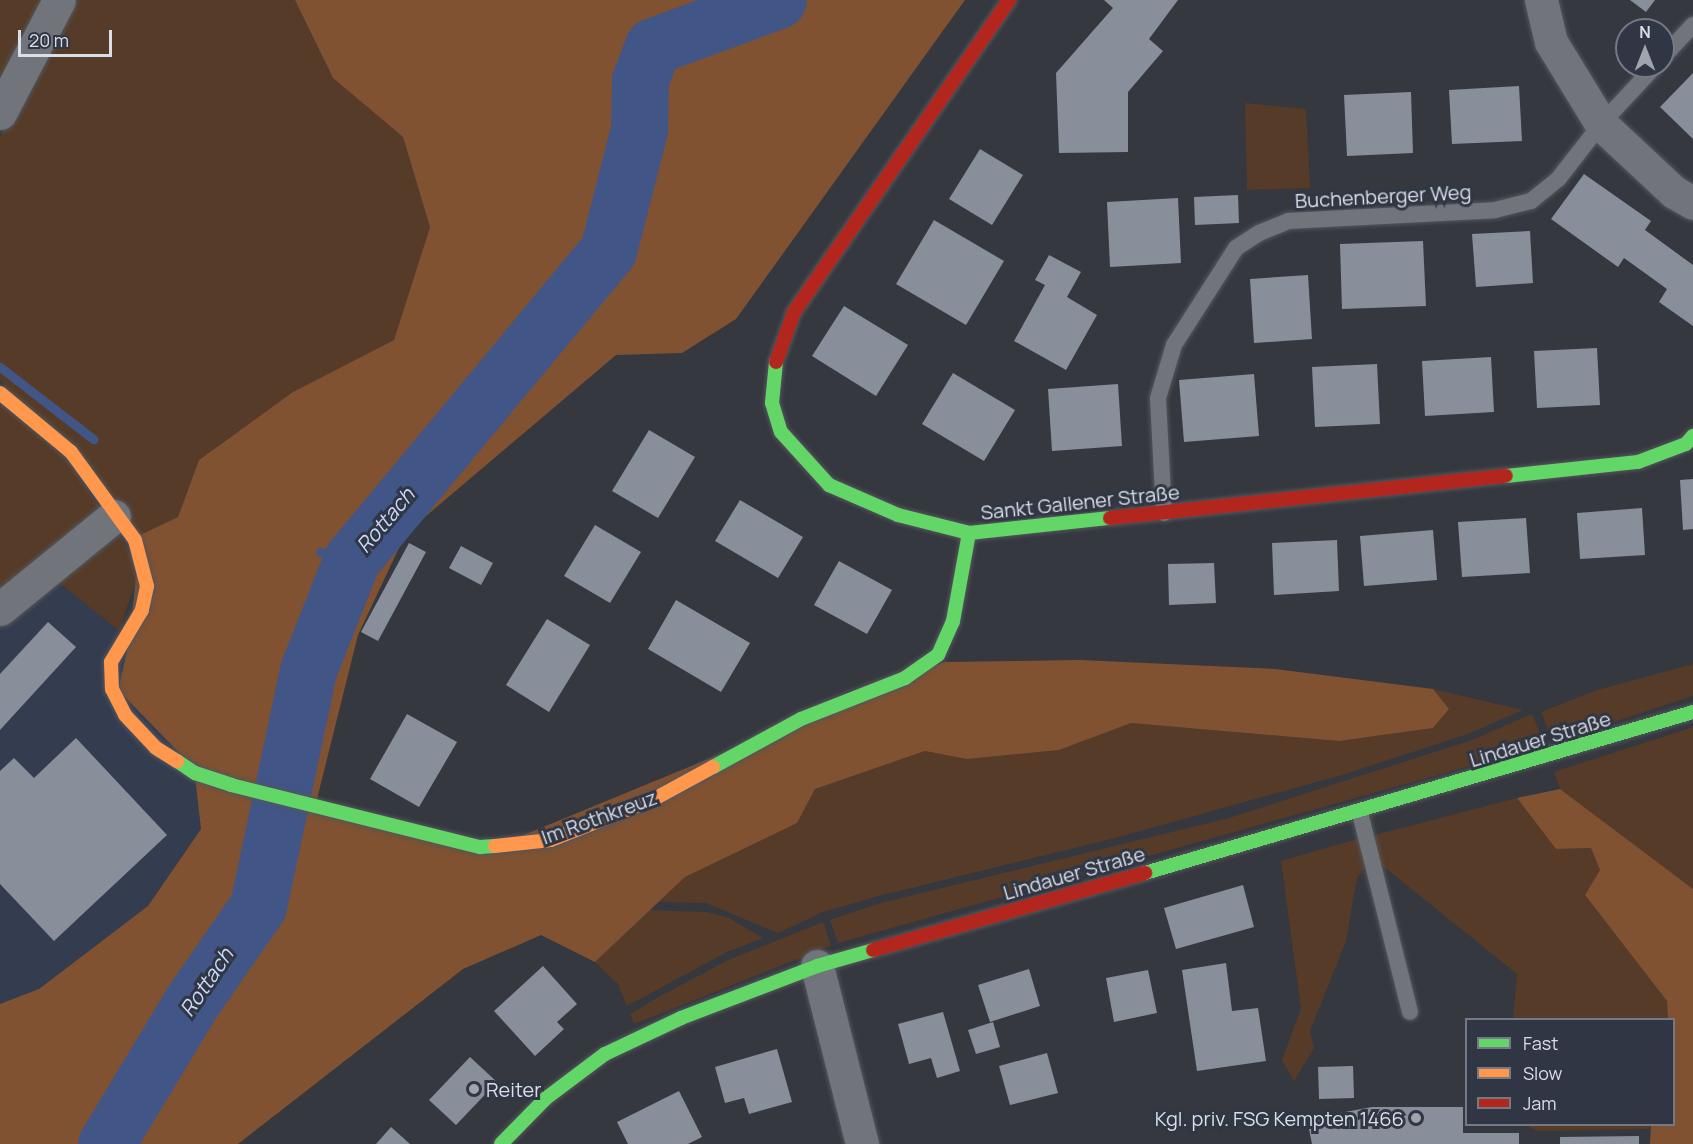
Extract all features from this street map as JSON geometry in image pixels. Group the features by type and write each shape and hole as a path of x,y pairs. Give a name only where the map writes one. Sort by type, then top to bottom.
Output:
{"street":[{"path":"0,113 59,0"},
{"name":"Sankt Gallener Straße","path":"1009,0 794,312 773,372 772,404 781,432 828,485 898,515 969,534 1638,462 1686,444 1693,436"},
{"path":"1541,0 1551,42 1601,123 1674,192 1693,203"},
{"path":"0,393 71,452 114,516 0,609"},
{"name":"Im Rothkreuz","path":"114,516 135,540 147,586 142,610 111,663 112,689 125,715 156,748 195,773 231,785 480,847 551,840 654,799 801,719 905,678 939,655 950,630 969,534"},
{"name":"Lindauer Straße","path":"501,1144 545,1099 605,1054 681,1018 817,966 1360,813 1693,712"},
{"path":"817,966 862,1144"}],"lane":[{"path":"1675,44 1693,25"},
{"name":"Buchenberger Weg","path":"1164,513 1158,398 1174,345 1236,248 1259,233 1288,221 1495,210 1531,201 1559,178 1601,123 1644,78"},
{"path":"1360,813 1410,1012"}],"shaded area":[{"path":"0,0 49,0 0,93"},
{"path":"72,0 295,0 333,78 403,137 430,227 394,340 293,392 199,460 178,517 140,535 0,380 0,137"},
{"path":"295,0 965,0 736,319 682,353 616,355 406,533 358,635 314,811 480,853 944,662 1080,660 1275,669 1433,689 1449,709 1433,728 1339,741 1131,723 1059,750 967,759 925,751 815,789 797,823 685,877 595,962 541,935 463,969 238,1144 0,1144 0,1004 39,989 148,906 201,829 194,768 118,690 130,638 140,535 178,517 199,460 293,392 394,340 430,227 403,137 333,78"},
{"path":"1245,103 1306,109 1310,188 1247,190"},
{"path":"0,403 66,457 105,516 0,603"},
{"path":"113,525 140,569 119,631 51,576"},
{"path":"51,576 119,631 194,768 201,829 148,906 39,989 0,1004 0,617"},
{"path":"1693,664 1693,696 1553,742 1541,712 1597,690"},
{"path":"1433,689 1523,710 1468,734 1345,774 1119,837 879,896 823,912 778,933 706,903 659,902 685,877 797,823 815,789 925,751 967,759 1059,750 1131,723 1339,741 1433,728 1449,709"},
{"path":"1532,714 1545,745 838,943 830,920 881,903 1229,818 1472,740"},
{"path":"1693,727 1693,889 1560,789 1554,772"},
{"path":"1560,789 1693,889 1693,1144 1650,1144 1651,1126 1675,1126 1675,1018 1668,1018 1667,1001 1585,895 1600,870 1591,848 1556,849 1517,798"},
{"path":"1517,798 1556,849 1591,848 1600,870 1585,895 1667,1001 1668,1018 1513,1018 1517,974 1378,862 1371,836"},
{"path":"1361,838 1368,865 1357,878 1346,941 1310,1031 1314,1048 1294,1081 1282,1060 1301,1008 1281,861"},
{"path":"650,910 707,912 729,918 763,938 727,952 627,1006 618,984 595,962"},
{"path":"823,922 831,946 634,1024 630,1014 662,995 728,960"},
{"path":"1528,1126 1650,1126 1649,1129 1537,1131"}],"building":[{"path":"1104,0 1178,0 1149,39 1163,51 1128,92 1128,152 1059,153 1056,73 1113,8"},
{"path":"1630,0 1655,0 1646,12"},
{"path":"1693,73 1693,139 1660,107"},
{"path":"1519,86 1522,141 1452,144 1449,90"},
{"path":"1411,92 1413,153 1347,156 1344,95"},
{"path":"980,149 1023,175 992,225 949,199"},
{"path":"1584,174 1651,221 1645,230 1693,265 1693,326 1659,302 1667,289 1624,258 1618,267 1551,219"},
{"path":"1238,195 1239,223 1195,225 1194,197"},
{"path":"1178,198 1181,263 1110,267 1107,202"},
{"path":"934,220 1004,261 966,325 896,284"},
{"path":"1530,231 1533,283 1476,287 1472,234"},
{"path":"1423,241 1426,306 1342,309 1340,244"},
{"path":"1049,255 1081,272 1067,297 1097,315 1066,370 1014,341 1045,285 1035,280"},
{"path":"1308,275 1312,339 1254,343 1250,279"},
{"path":"844,306 908,345 876,396 812,356"},
{"path":"1597,348 1600,405 1537,408 1534,351"},
{"path":"1491,357 1494,412 1425,416 1422,361"},
{"path":"1377,364 1380,424 1315,427 1312,367"},
{"path":"953,373 1015,410 984,461 922,424"},
{"path":"1254,374 1259,436 1184,442 1179,380"},
{"path":"1118,384 1122,446 1052,451 1048,389"},
{"path":"649,430 695,457 658,518 612,491"},
{"path":"1693,479 1693,529 1683,530 1680,480"},
{"path":"740,500 803,537 778,578 715,541"},
{"path":"1642,508 1645,555 1580,559 1577,513"},
{"path":"1526,518 1530,573 1462,577 1458,522"},
{"path":"595,525 641,552 610,603 564,576"},
{"path":"1433,530 1437,580 1364,586 1360,536"},
{"path":"1337,540 1339,591 1274,595 1272,543"},
{"path":"409,543 426,552 378,641 361,632"},
{"path":"461,546 493,563 481,585 449,568"},
{"path":"839,561 892,590 867,634 814,605"},
{"path":"1214,563 1216,603 1169,605 1168,564"},
{"path":"676,600 750,643 721,692 648,649"},
{"path":"547,619 590,645 549,712 506,685"},
{"path":"48,622 76,647 0,730 0,674"},
{"path":"407,714 457,742 419,807 370,779"},
{"path":"76,738 167,835 54,941 0,884 0,771 14,758 34,778"},
{"path":"1243,885 1254,927 1176,949 1164,908"},
{"path":"1226,963 1232,1011 1258,1008 1266,1061 1197,1071 1182,970"},
{"path":"543,966 577,1004 557,1022 564,1029 535,1056 494,1011"},
{"path":"1029,969 1040,1006 990,1022 978,985"},
{"path":"1148,970 1157,1013 1114,1022 1106,978"},
{"path":"943,1012 960,1071 937,1078 931,1058 909,1064 898,1024"},
{"path":"993,1022 1000,1047 976,1054 968,1030"},
{"path":"777,1049 792,1102 749,1114 744,1098 725,1103 715,1067"},
{"path":"1047,1053 1058,1093 1010,1105 999,1066"},
{"path":"470,1057 497,1082 456,1125 429,1100"},
{"path":"1353,1066 1354,1098 1319,1099 1318,1067"},
{"path":"679,1091 702,1137 688,1144 628,1144 617,1122"},
{"path":"1372,1107 1463,1107 1463,1133 1519,1133 1519,1144 1312,1144 1307,1119"},
{"path":"391,1127 410,1144 376,1144"},
{"path":"1639,1136 1639,1144 1560,1144 1560,1137"}],"waterway":[{"name":"Rottach","path":"106,1144 193,1000 258,906 308,670 352,559 608,251 639,129 640,80 653,46 778,0"},
{"path":"0,367 93,439"},
{"path":"320,552 352,559"}],"traffic: fast":[{"path":"776,362 772,403 781,432 829,485 898,515 969,533 1110,518"},
{"path":"1506,476 1638,462 1686,444 1693,436"},
{"path":"713,767 801,719 905,678 938,655 953,621 969,533"},
{"path":"1145,873 1693,712"},
{"path":"177,761 195,773 231,785 480,847 495,846"},
{"path":"501,1144 545,1099 605,1054 681,1018 817,966 873,950"}],"traffic: slow":[{"path":"0,393 71,452 135,540 147,586 142,610 111,662 112,689 125,715 156,748 177,761"},
{"path":"495,846 551,840 654,799 713,767"}],"traffic: jam":[{"path":"776,362 794,312 1009,0"},
{"path":"1110,518 1506,476"},
{"path":"873,950 1145,873"}],"place":[{"name":"Reiter","path":"474,1089"},
{"name":"Kgl. priv. FSG Kempten 1466","path":"1416,1118"}]}
